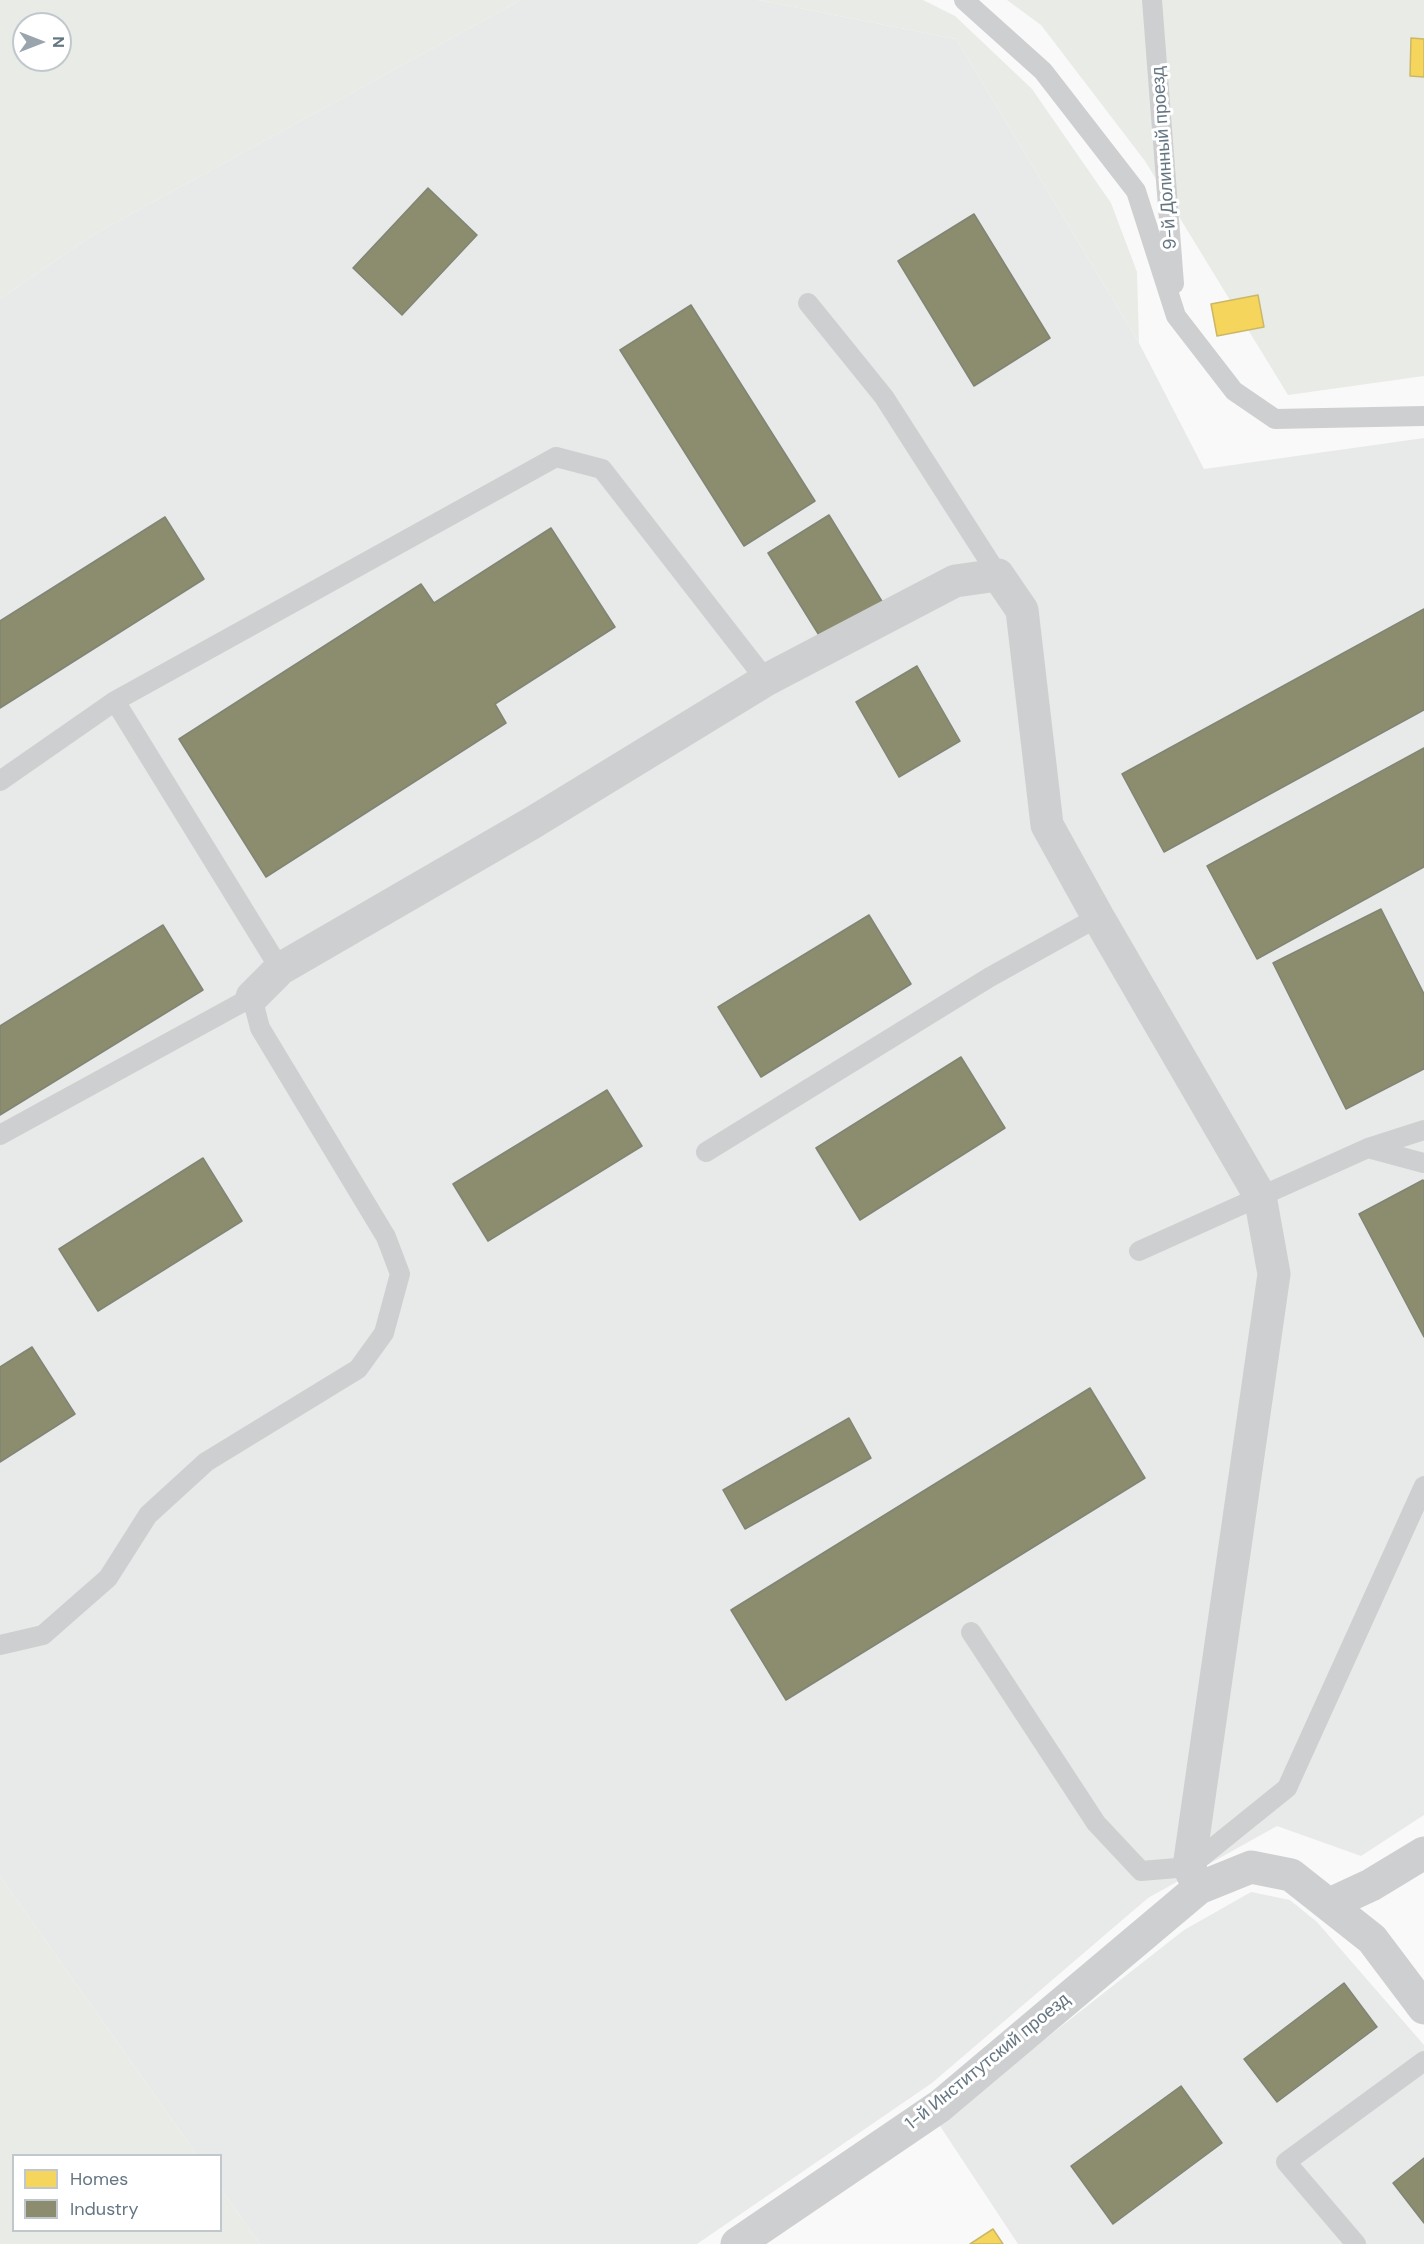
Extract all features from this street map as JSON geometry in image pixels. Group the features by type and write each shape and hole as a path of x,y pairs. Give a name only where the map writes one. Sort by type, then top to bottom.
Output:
{"street":[{"path":"252,996 280,969 532,823 766,680 955,581 998,575 1022,610 1047,825 1260,1196 1274,1274 1194,1877"},
{"path":"1330,1904 1371,1885 1424,1853"},
{"name":"1-й Институтский проезд","path":"758,2238 940,2106 1194,1877 1251,1867 1291,1875 1372,1939 1424,2008"}],"lane":[{"path":"964,0 1043,71 1136,191 1176,316 1234,391 1275,419 1424,416"},
{"name":"9-й Долинный проезд","path":"1152,0 1176,316"},
{"path":"808,303 884,397 998,575"},
{"path":"0,781 115,700 556,457 602,469 766,680"},
{"path":"115,700 280,969"},
{"path":"706,1152 990,977 1098,917"},
{"path":"0,1135 252,996 260,1028 386,1237 400,1274 384,1334 358,1369 206,1462 148,1515 108,1578 43,1635 0,1645"},
{"path":"1139,1251 1368,1148 1424,1130"},
{"path":"1368,1148 1424,1163"},
{"path":"971,1632 1096,1823 1141,1871 1194,1877 1287,1788 1424,1486"},
{"path":"1356,2244 1286,2162 1424,2061"}],"shaded area":[{"path":"0,0 521,0 93,235 0,299"},
{"path":"521,0 758,0 956,39 1139,343 1204,469 1424,438 1424,1815 1361,1856 1277,1826 1148,1898 932,2083 697,2244 260,2244 222,2190 222,2154 196,2154 0,1876 0,299 93,235"},
{"path":"758,0 923,0 955,16 1032,89 1111,203 1137,272 1139,343 956,39"},
{"path":"1007,0 1424,0 1424,376 1288,395 1145,161 1041,25"},
{"path":"0,1876 196,2154 12,2154 12,2232 222,2232 222,2190 260,2244 0,2244"},
{"path":"1251,1892 1290,1900 1317,1922 1424,2045 1424,2244 1018,2244 938,2123 1184,1930"}],"building: Homes":[{"path":"1411,38 1424,39 1424,77 1410,76"},
{"path":"1258,295 1264,327 1217,336 1211,304"},
{"path":"993,2229 1003,2244 970,2244"}],"building: Industry":[{"path":"428,188 477,235 402,315 353,268"},
{"path":"974,214 1050,338 974,386 898,261"},
{"path":"691,305 815,501 744,546 620,350"},
{"path":"829,515 883,603 822,640 768,553"},
{"path":"165,517 204,579 0,708 0,621"},
{"path":"551,528 615,627 495,704 506,723 266,877 179,739 421,584 434,603"},
{"path":"1424,609 1424,710 1164,852 1122,774"},
{"path":"917,666 960,741 899,777 856,702"},
{"path":"1424,748 1424,867 1257,959 1207,866"},
{"path":"1381,909 1424,994 1424,1069 1346,1109 1273,963"},
{"path":"869,915 911,984 761,1077 718,1007"},
{"path":"163,925 203,990 0,1115 0,1026"},
{"path":"961,1057 1005,1128 860,1220 816,1148"},
{"path":"607,1090 642,1146 488,1241 453,1184"},
{"path":"203,1158 242,1221 98,1311 59,1249"},
{"path":"1423,1180 1424,1182 1424,1337 1359,1214"},
{"path":"32,1347 75,1414 0,1462 0,1367"},
{"path":"1090,1388 1145,1478 786,1700 731,1610"},
{"path":"849,1418 871,1458 745,1529 723,1490"},
{"path":"1344,1983 1377,2027 1277,2102 1244,2059"},
{"path":"1181,2086 1222,2143 1113,2224 1071,2166"},
{"path":"1424,2158 1424,2223 1393,2183"}]}
